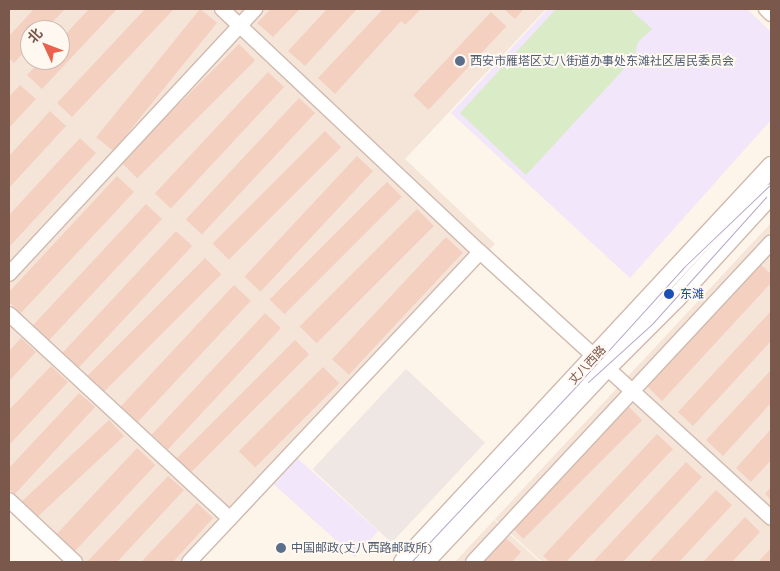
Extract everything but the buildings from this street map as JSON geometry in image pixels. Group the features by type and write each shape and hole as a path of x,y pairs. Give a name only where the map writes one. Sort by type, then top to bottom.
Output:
{"main road":[{"name":"丈八西路","path":"423,562 771,166"},
{"name":"丈八西路","path":"403,562 600,362 675,298 771,193"}],"street":[{"path":"222,9 480,252 771,518"},
{"path":"9,274 255,9"},
{"path":"766,9 771,14"},
{"path":"472,562 771,242"},
{"path":"189,562 480,252"},
{"path":"9,314 230,519"},
{"path":"9,500 75,562"}],"shaded area":[{"path":"9,9 546,9 405,159 495,244 196,562 67,562 9,508"},
{"path":"548,9 747,9 771,32 771,120 630,278 451,113"},
{"path":"771,223 771,562 542,562 495,519"},
{"path":"406,369 485,443 392,543 313,469"},
{"path":"297,458 378,531 355,557 274,484"},
{"path":"494,520 540,562 455,562"}],"green space":[{"path":"556,9 630,9 652,29 638,42 634,58 526,175 460,113"}],"tram line":[{"path":"411,562 579,383 684,267 771,184"},
{"path":"588,382 652,324 766,197"}],"place":[{"name":"西安市雁塔区丈八街道办事处东滩社区居民委员会","path":"460,61"},
{"name":"东滩","path":"669,294"},
{"name":"中国邮政(丈八西路邮政所)","path":"281,548"}]}
